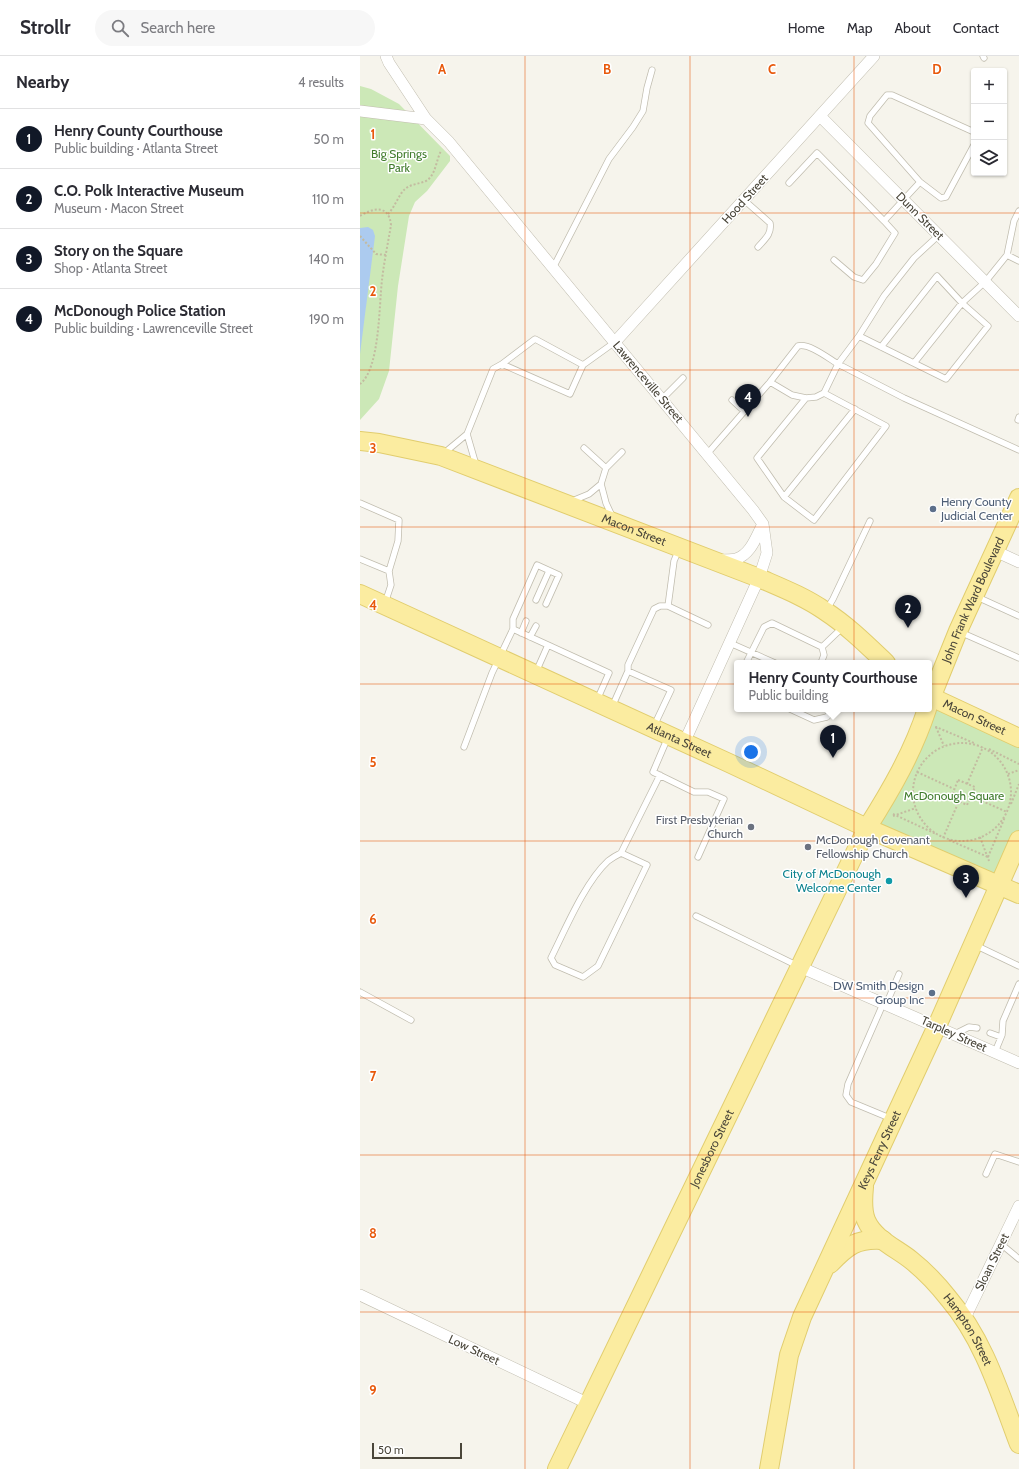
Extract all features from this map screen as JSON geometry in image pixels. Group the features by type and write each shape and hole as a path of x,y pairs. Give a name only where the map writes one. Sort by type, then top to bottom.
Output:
{"main road":[{"name":"Macon Street","path":"360,442 379,443 441,456 760,578 795,594 825,611 883,660"},
{"name":"John Frank Ward Boulevard","path":"932,695 956,636 1019,498"},
{"name":"Atlanta Street","path":"360,594 604,705 867,828 1019,894"},
{"path":"932,662 956,636"},
{"name":"Macon Street","path":"932,703 1019,738"},
{"name":"John Frank Ward Boulevard","path":"867,828 886,799 905,764 921,729 926,712"},
{"name":"Jonesboro Street","path":"557,1469 867,828"},
{"name":"Keys Ferry Street","path":"769,1469 789,1355 802,1317 936,1026 1019,840"},
{"name":"Hampton Street","path":"864,1182 864,1209 866,1220 872,1229 883,1240 912,1261 930,1277 965,1318 981,1349 1019,1444"},
{"path":"822,1274 844,1250 853,1244 870,1239 883,1240"}],"street":[{"name":"Lawrenceville Street","path":"386,56 389,63 426,119 448,142 662,398 754,510 762,524 767,553 760,578 730,643 677,739"},
{"name":"Hood Street","path":"615,342 874,56"},
{"path":"360,111 426,119"},
{"name":"Dunn Street","path":"820,116 986,281 1019,316"},
{"path":"714,561 736,559 746,553 753,544 762,524"},
{"path":"995,551 1019,562"},
{"name":"Tarpley Street","path":"800,967 1019,1063"},
{"name":"Sloan Street","path":"965,1318 1019,1206"},
{"name":"Low Street","path":"360,1295 589,1404"}],"lane":[{"path":"553,269 609,159 643,111 652,70"},
{"path":"971,131 892,95 887,95 870,116 868,123 920,182 940,198 946,197 971,151"},
{"path":"789,183 817,153 895,233 876,264 863,280 854,277 834,260"},
{"path":"884,221 920,182"},
{"path":"744,200 770,223 770,233 758,247"},
{"path":"914,363 962,303 986,281 1007,255 1014,221 1019,211"},
{"path":"770,382 792,395 806,398 816,397 824,393 838,364 859,336 884,296 914,258 939,235"},
{"path":"1007,255 1019,260"},
{"path":"859,336 881,347 914,363 946,379 988,326 962,303 937,276 881,347"},
{"path":"441,456 467,434 493,369 535,339 584,365"},
{"path":"502,364 570,394 584,365 615,342"},
{"path":"707,454 770,382 798,346 803,345 809,346 838,364 904,398 1019,450"},
{"path":"662,398 683,378"},
{"path":"806,398 758,458 784,497 814,520 886,426 824,393"},
{"path":"732,400 744,411"},
{"path":"784,497 855,410"},
{"path":"1019,417 1019,420"},
{"path":"467,434 477,469"},
{"path":"584,448 606,468"},
{"path":"615,522 606,503 601,484 606,468 622,452"},
{"path":"566,503 589,494 601,484"},
{"path":"360,503 399,520 398,541 389,571 391,585 385,605"},
{"path":"825,611 833,599 870,521"},
{"path":"668,606 674,561 680,547"},
{"path":"360,558 389,571"},
{"path":"464,747 492,672 513,629 513,619 537,565 559,575 546,604"},
{"path":"536,600 549,571"},
{"path":"974,596 1019,616"},
{"path":"604,705 628,671 628,665 654,609 660,606 668,606 708,625"},
{"path":"521,633 526,622"},
{"path":"747,660 764,626 772,623 822,647"},
{"path":"530,637 536,626"},
{"path":"822,647 844,626"},
{"path":"513,629 609,673 604,705"},
{"path":"956,636 1019,658"},
{"path":"730,643 768,660"},
{"path":"535,674 548,645"},
{"path":"822,647 824,655 822,660"},
{"path":"628,671 671,690 653,728"},
{"path":"797,712 814,720 828,717 831,712"},
{"path":"677,739 653,772 694,792 708,792 724,799 698,857"},
{"path":"622,853 646,865 598,966 583,977 555,965 551,958 570,919 594,878 608,861 622,853 660,775"},
{"path":"696,916 800,967"},
{"path":"973,944 1019,966"},
{"path":"893,1120 851,1102 846,1095 848,1084 899,974"},
{"path":"995,1052 1001,1037 1003,1021 1019,984"},
{"path":"360,992 411,1020"},
{"path":"955,1034 969,1027 977,1028"},
{"path":"990,1033 1001,1037"},
{"path":"986,1174 995,1154 1019,1162"},
{"path":"1001,1244 1019,1259"}],"path":[{"path":"388,214 395,207 407,187 425,181 431,176 441,152 448,142"},
{"path":"360,216 373,209 384,211 391,218 380,296 376,344 368,374 360,384"},
{"path":"360,236 376,254 386,255"},
{"path":"933,733 936,727"},
{"path":"936,727 944,746"},
{"path":"936,727 1019,764"},
{"path":"968,742 983,747 996,756 1008,774 1011,797 1007,812 999,825 987,834 973,840 958,841 943,838 930,830 920,818 914,803 913,787 916,772 926,759 938,749 952,743 968,742"},
{"path":"967,784 983,747"},
{"path":"909,784 922,759"},
{"path":"1008,774 1019,770"},
{"path":"916,772 954,789"},
{"path":"958,780 967,784 975,787 967,805 950,798 958,780"},
{"path":"988,857 1019,784"},
{"path":"971,796 1007,812"},
{"path":"943,838 959,801"},
{"path":"893,815 916,808"},
{"path":"893,815 896,809"},
{"path":"893,815 988,857"},
{"path":"980,837 989,861"}],"green space":[{"name":"Big Springs Park","path":"360,86 371,89 399,104 450,156 450,161 427,191 415,202 409,216 398,286 389,371 379,399 360,420"},
{"name":"McDonough Square","path":"932,702 1019,738 1019,840 999,886 867,828 924,712 932,712"}],"water":[{"path":"368,227 373,230 375,236 360,354 360,228"}],"place":[{"name":"McDonough Police Station","path":"748,417"},
{"name":"Henry County Judicial Center","path":"933,509"},
{"name":"C.O. Polk Interactive Museum","path":"908,628"},
{"name":"Henry County Courthouse","path":"833,758"},
{"name":"First Presbyterian Church","path":"751,827"},
{"name":"McDonough Covenant Fellowship Church","path":"808,847"},
{"name":"City of McDonough Welcome Center","path":"889,881"},
{"name":"Story on the Square","path":"966,898"},
{"name":"DW Smith Design Group Inc","path":"932,993"}]}
